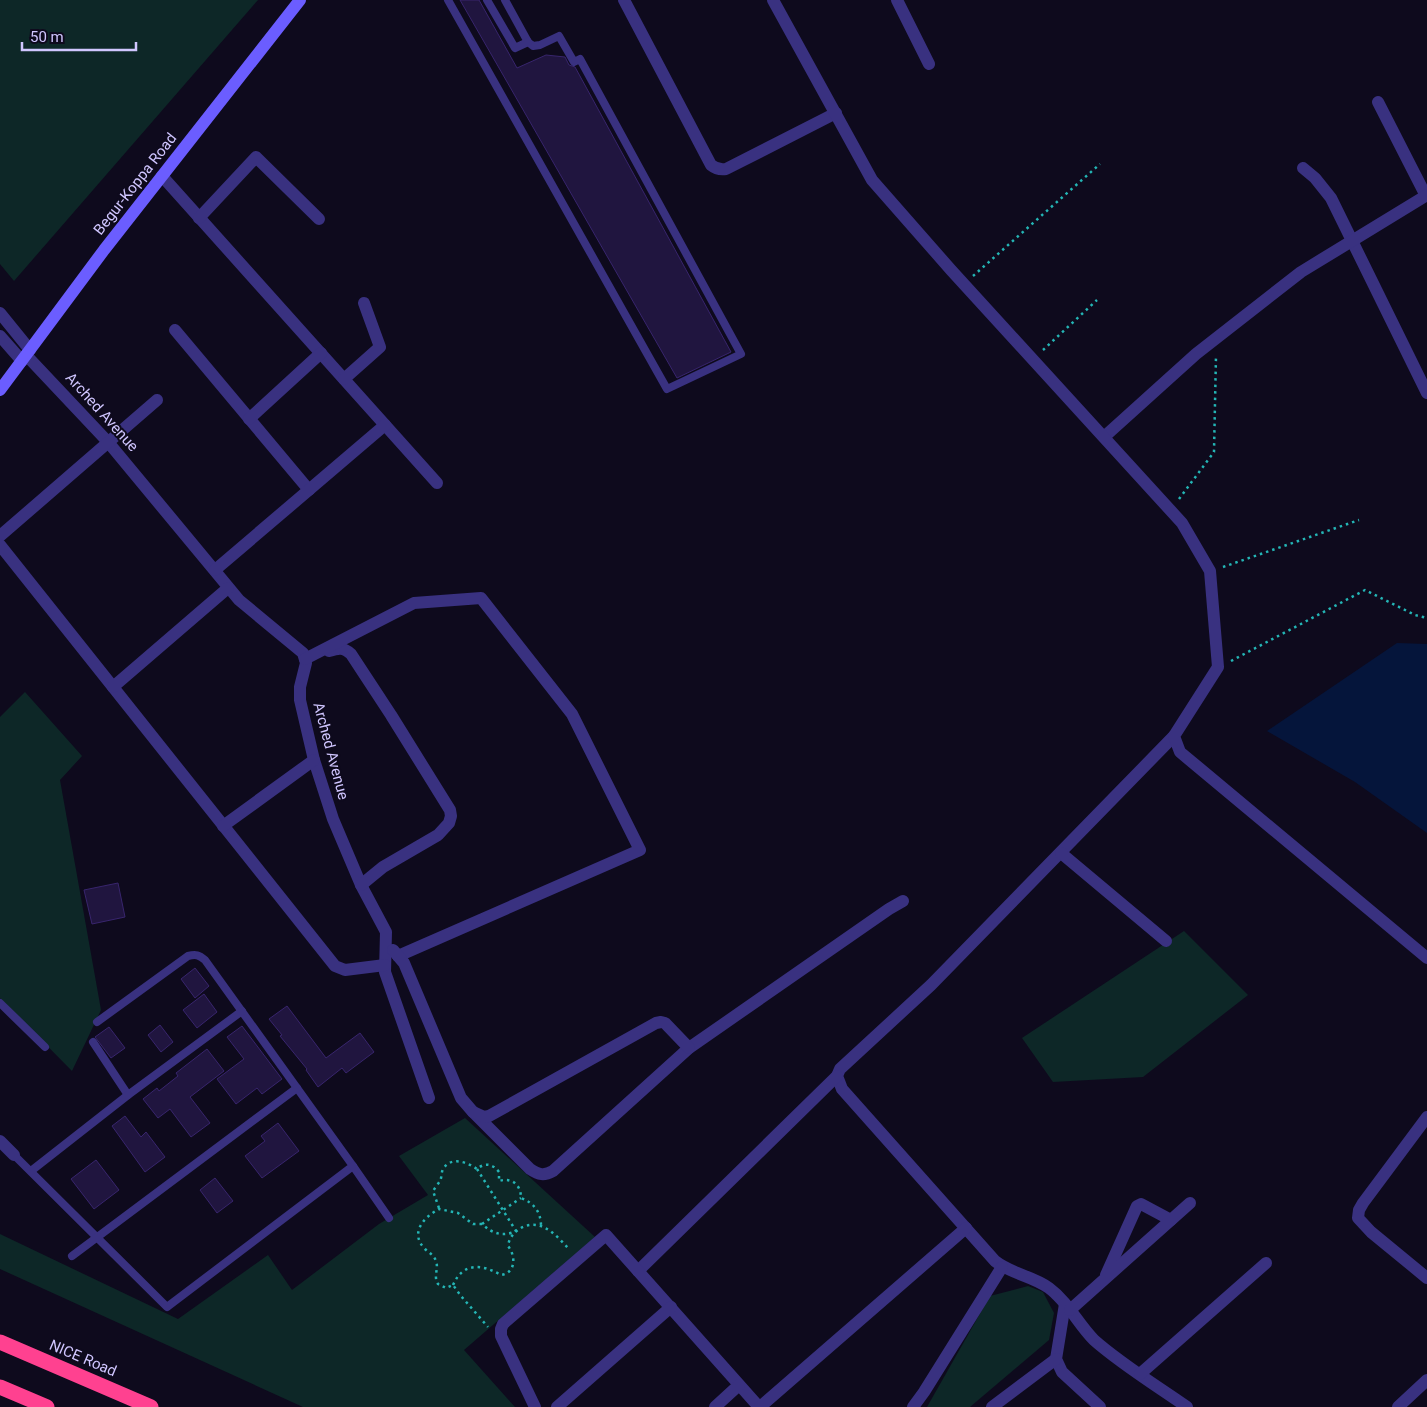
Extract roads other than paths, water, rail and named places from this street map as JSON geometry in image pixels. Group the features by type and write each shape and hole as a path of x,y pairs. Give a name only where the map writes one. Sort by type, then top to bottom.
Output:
{"highway":[{"name":"NICE Road","path":"0,1342 149,1406"},
{"path":"0,1387 47,1407"}],"main road":[{"name":"Begur-Koppa Road","path":"0,390 104,250 300,0"}],"street":[{"path":"624,0 711,165 716,168 726,169 836,113"},
{"path":"638,1271 837,1076 840,1069 931,985 1174,736 1218,667 1210,571 1182,523 872,180 773,0"},
{"path":"897,0 929,64"},
{"path":"1104,437 1215,338 1301,272 1426,195 1378,102"},
{"path":"199,218 256,157 319,219"},
{"path":"1303,168 1326,190 1353,240 1427,393"},
{"path":"162,176 437,483"},
{"path":"344,379 380,348 364,303"},
{"path":"0,313 26,355"},
{"path":"175,330 309,490"},
{"path":"0,336 26,355"},
{"path":"249,419 321,353"},
{"name":"Arched Avenue","path":"26,355 108,442 239,600 294,645 306,658 300,700 314,760 333,819 361,885 386,932 386,943 404,963 461,1098 472,1112 530,1170 537,1174 545,1175 553,1171 689,1048"},
{"path":"0,536 157,400"},
{"path":"214,570 385,425"},
{"path":"0,545 334,966 345,970 384,965"},
{"path":"113,687 228,588"},
{"path":"306,658 414,603 480,598 572,714 640,850 398,956"},
{"path":"306,658 341,648 351,654 392,715 450,810 449,823 438,835 383,867 361,885"},
{"path":"1174,736 1180,752 1427,958"},
{"path":"224,826 314,760"},
{"path":"1061,853 1166,941"},
{"path":"472,1112 484,1117 489,1116 656,1023 665,1023 689,1048 888,909 903,901"},
{"path":"386,943 385,972 428,1098"},
{"path":"837,1076 842,1089 1002,1267 1040,1282 1057,1294 1092,1338 1187,1407"},
{"path":"1425,1272 1371,1232 1358,1218 1359,1210 1363,1203 1427,1117"},
{"path":"0,1141 14,1155"},
{"path":"1100,1407 1062,1372 1056,1358 1067,1307 1105,1279 1190,1203"},
{"path":"1105,1279 1137,1206 1141,1204 1148,1206 1171,1220"},
{"path":"535,1407 501,1336 503,1324 606,1235 759,1407 966,1228"},
{"path":"1140,1374 1266,1262"},
{"path":"912,1407 924,1392 1002,1267"},
{"path":"557,1407 670,1307"},
{"path":"992,1407 1056,1358"},
{"path":"1398,1407 1427,1380"},
{"path":"714,1407 740,1385"}],"lane":[{"path":"448,0 668,389 741,354 580,59 574,62 559,36 540,45 533,46 528,42 505,0"},
{"path":"487,0 515,48 528,42"},
{"path":"97,1022 188,956 194,954 205,960 353,1166 388,1218"},
{"path":"0,1003 45,1048"},
{"path":"31,1171 128,1095 242,1011"},
{"path":"92,1042 128,1095"},
{"path":"72,1256 297,1088"},
{"path":"14,1155 167,1307 353,1166"}],"water":[{"path":"1397,643 1427,644 1427,833 1355,782 1267,731"}]}
